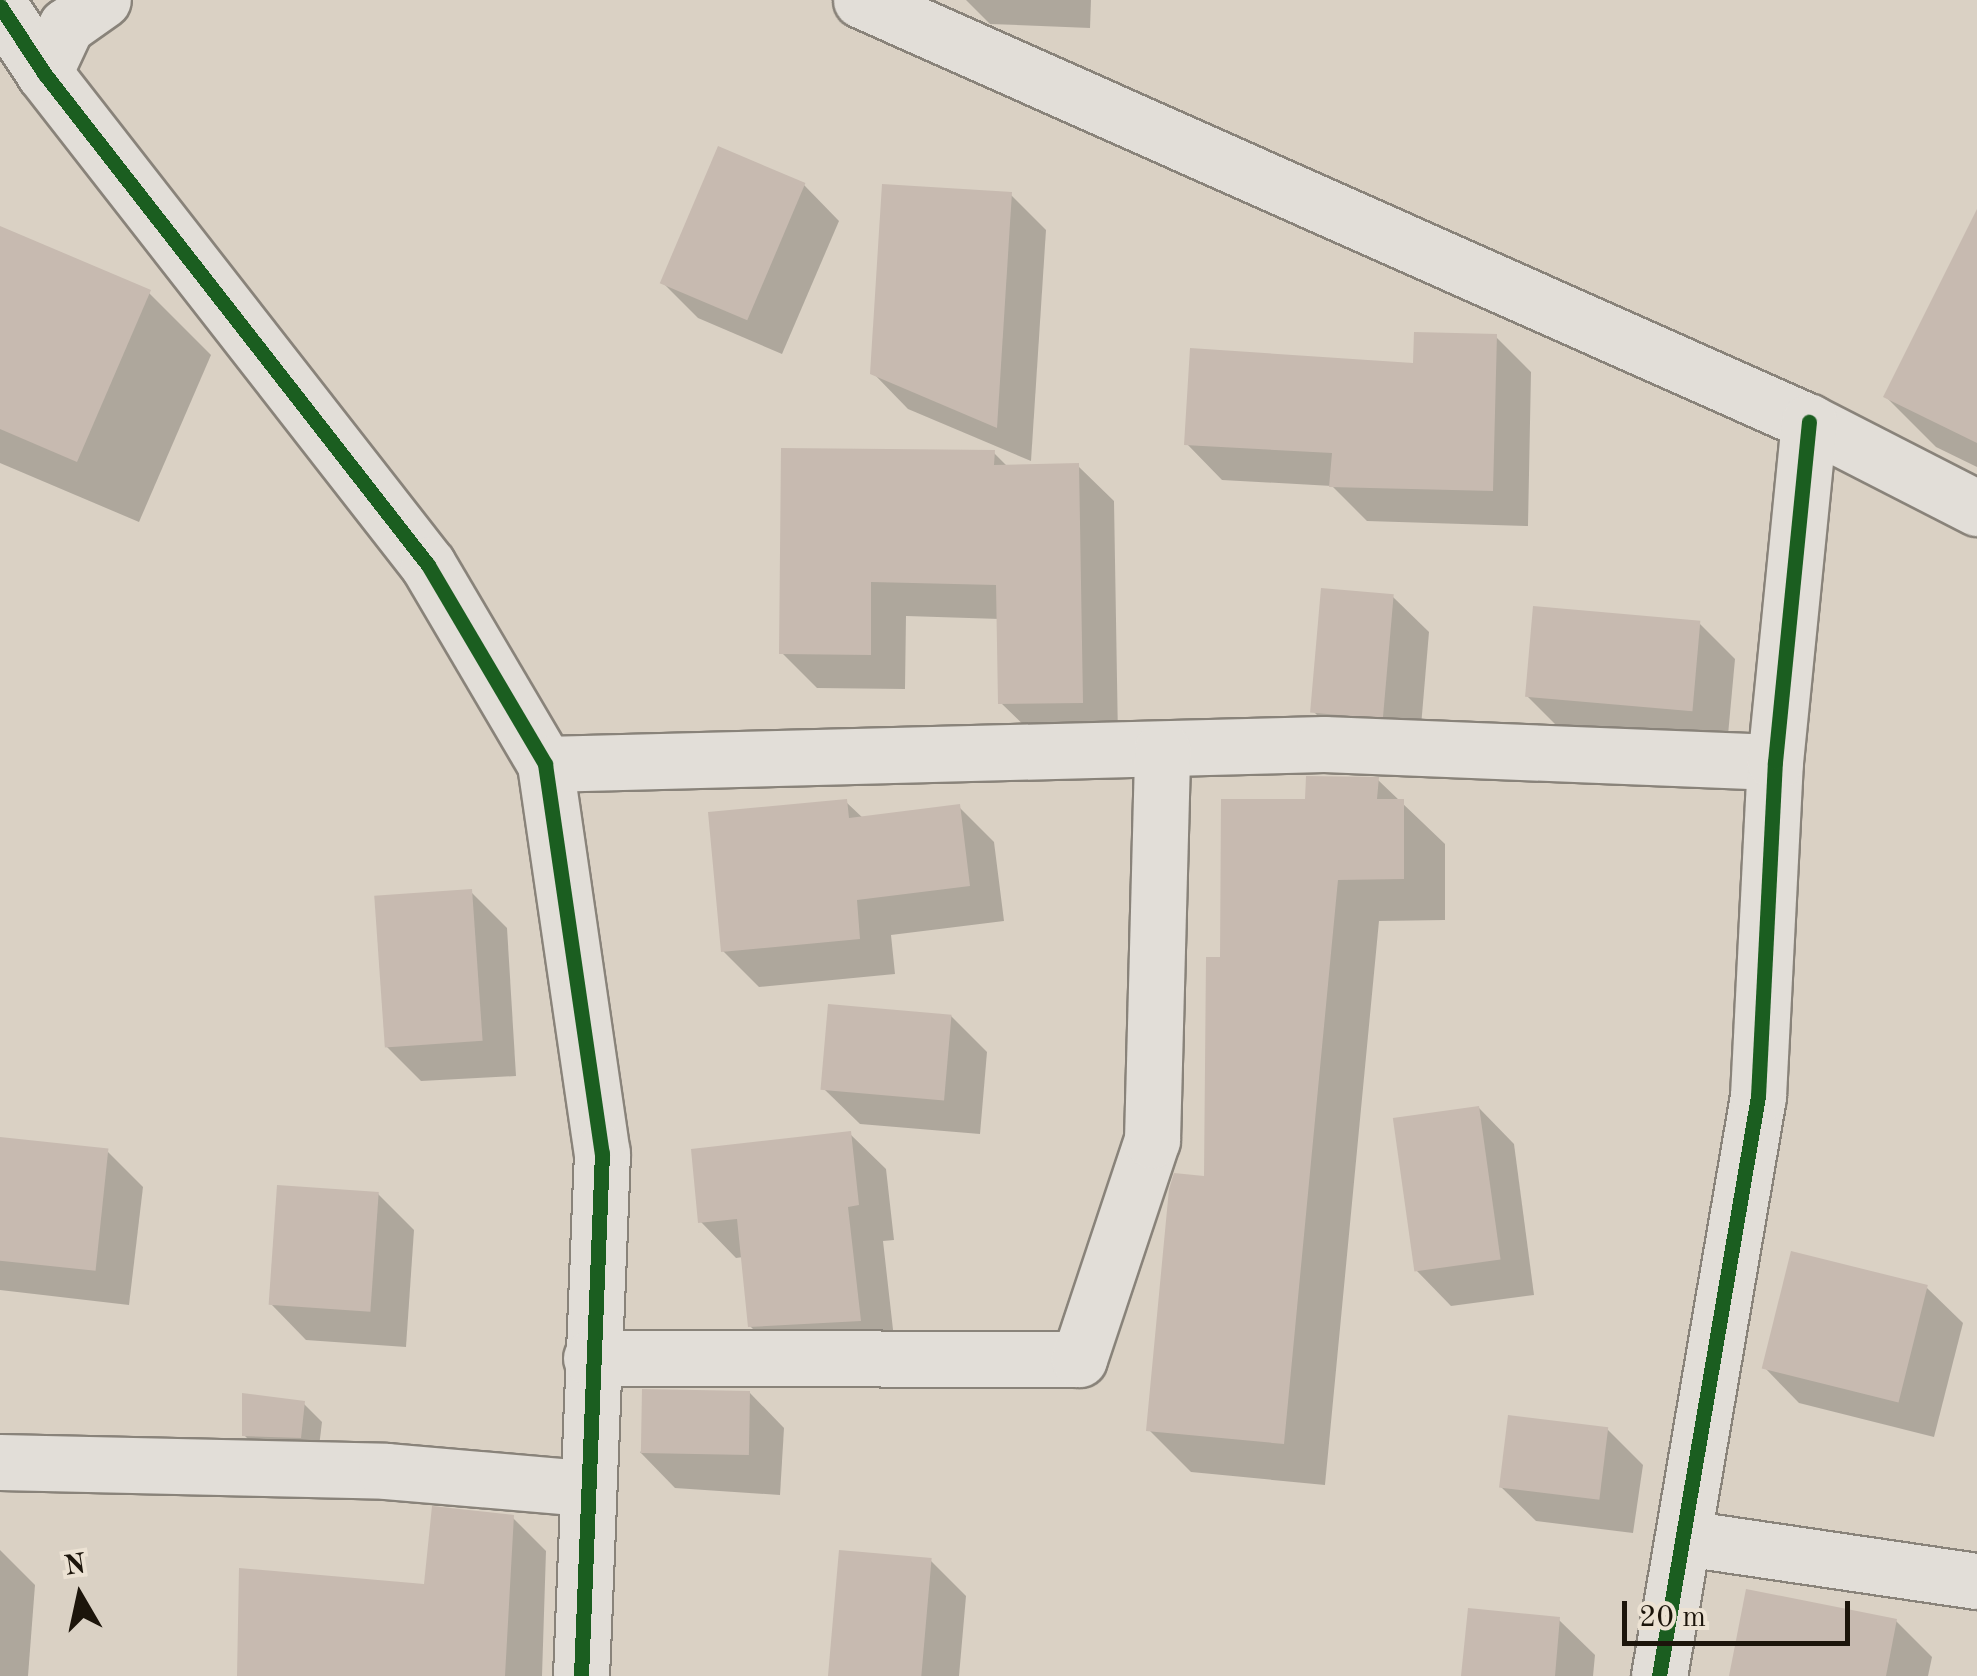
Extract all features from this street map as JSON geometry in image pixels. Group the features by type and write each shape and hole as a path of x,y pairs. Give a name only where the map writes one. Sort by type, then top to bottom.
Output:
{"street":[{"path":"22,74 66,26 103,0"},
{"path":"861,0 1809,422 1977,508"},
{"path":"0,6 22,74 428,565 546,764 602,1153 585,1488 581,1676"},
{"path":"1659,1676 1758,1096 1775,762 1809,422"},
{"path":"546,764 1324,744 1775,762"},
{"path":"591,1358 1078,1358 1152,1140 1162,750"},
{"path":"0,1462 386,1471 585,1488"},
{"path":"1685,1538 1977,1581"}],"building":[{"path":"718,146 805,183 747,320 660,283"},
{"path":"882,184 1012,192 997,428 870,374"},
{"path":"1977,209 1977,443 1883,397"},
{"path":"0,226 151,290 77,462 0,429"},
{"path":"1414,332 1497,334 1493,491 1329,487 1332,453 1184,445 1190,348 1413,363"},
{"path":"781,448 995,450 994,465 1079,463 1083,703 998,704 996,585 871,582 871,655 779,654"},
{"path":"1321,588 1394,594 1383,719 1310,713"},
{"path":"1533,606 1700,621 1692,711 1525,697"},
{"path":"1306,776 1379,777 1377,799 1404,799 1404,879 1338,880 1284,1444 1146,1431 1169,1189 1174,1173 1204,1176 1206,957 1220,957 1221,799 1305,799"},
{"path":"847,799 849,818 960,804 970,886 857,900 860,939 721,952 708,812"},
{"path":"472,889 483,1041 385,1047 374,896"},
{"path":"828,1004 952,1015 944,1100 821,1090"},
{"path":"1479,1106 1501,1259 1414,1272 1393,1118"},
{"path":"851,1131 859,1205 848,1207 861,1321 748,1327 737,1219 698,1223 691,1149"},
{"path":"0,1137 108,1148 96,1271 0,1261"},
{"path":"277,1185 379,1192 370,1312 269,1305"},
{"path":"1791,1251 1928,1285 1899,1403 1762,1368"},
{"path":"642,1389 750,1391 749,1455 641,1453"},
{"path":"242,1393 305,1401 301,1438 242,1436"},
{"path":"1508,1415 1608,1427 1599,1500 1499,1487"},
{"path":"432,1506 514,1515 505,1676 237,1676 239,1568 424,1584"},
{"path":"839,1550 932,1558 921,1676 828,1676"},
{"path":"1746,1589 1897,1619 1886,1676 1729,1676"},
{"path":"1468,1608 1560,1617 1555,1676 1461,1676"}],"cycle path":[{"path":"0,6 44,73 428,565 545,764 602,1153 581,1676"},
{"path":"1659,1676 1758,1096 1775,762 1809,422"}]}
